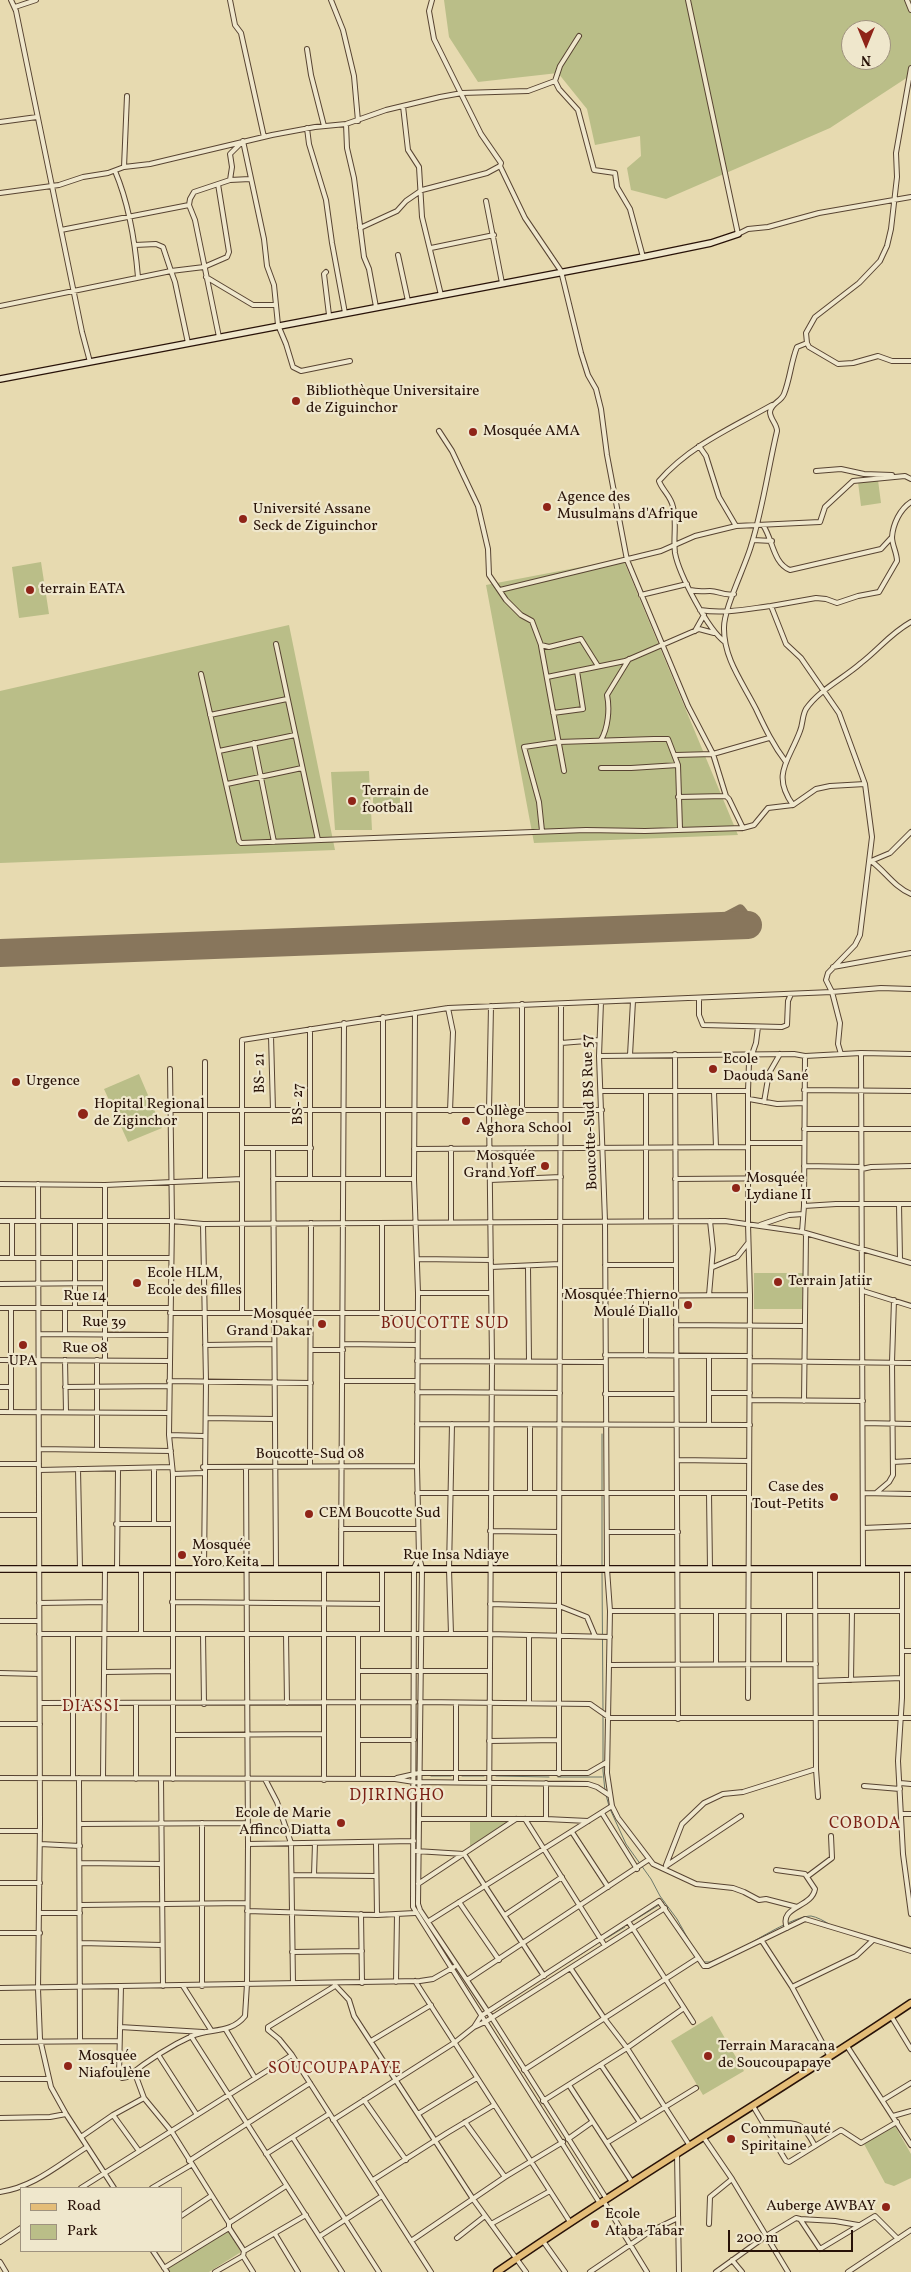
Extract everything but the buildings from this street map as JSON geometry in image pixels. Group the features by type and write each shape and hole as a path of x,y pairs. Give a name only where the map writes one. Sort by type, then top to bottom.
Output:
{"main road":[{"path":"0,379 711,244 738,234"},
{"name":"Rue Insa Ndiaye","path":"0,1569 911,1569"},
{"path":"497,2272 603,2200 830,2057 911,2002"}],"street":[{"path":"10,0 15,6 90,362"},
{"path":"15,6 36,0"},
{"path":"230,0 235,25 241,33 264,136"},
{"path":"331,0 343,30 352,69 358,107 358,121"},
{"path":"432,0 429,11 434,39 481,134 501,163 500,166 525,218 561,271 581,353 588,376 596,389 601,409 627,560 688,706 713,754 726,796 743,828"},
{"path":"688,0 738,234 748,229 768,227 819,213 911,197"},
{"path":"906,0 911,10"},
{"path":"579,36 560,66 555,81 559,89 578,110 594,170 615,173 617,187 630,208 643,257"},
{"path":"307,49 311,75 324,126"},
{"path":"911,68 896,153 897,177 890,236 880,261 859,283 815,317 806,333 809,347 838,364 856,362 878,356 889,360 911,361"},
{"path":"0,193 52,186 124,167 150,164 264,136 307,128 346,124 403,106 462,93 528,91 555,81"},
{"path":"124,167 127,96"},
{"path":"403,106 408,150 419,168 422,190 422,217 441,294"},
{"path":"0,122 37,117"},
{"path":"346,124 347,148 354,178 364,257 369,269 376,307"},
{"path":"307,128 309,144 326,200 345,313"},
{"path":"243,141 264,239 267,266 274,285 278,325 293,367 301,371 350,361"},
{"path":"230,180 232,170 230,154 243,141"},
{"path":"360,228 397,212 406,201 422,190 488,173 500,166"},
{"path":"114,171 123,192 135,245 138,277"},
{"path":"219,337 190,199 194,192 230,180 250,179"},
{"path":"0,306 124,282 138,277 204,267 227,257 229,254 218,184"},
{"path":"486,201 502,283"},
{"path":"61,230 128,215 190,205"},
{"path":"431,248 494,236"},
{"path":"135,245 156,244 166,250 188,343"},
{"path":"398,255 408,302"},
{"path":"326,272 324,274 324,286 329,316"},
{"path":"206,277 253,306 275,305"},
{"path":"714,633 687,584 677,559 674,546 675,521 673,506 659,481 699,446 723,430 773,404 784,394 796,347 807,343"},
{"path":"773,404 770,416 776,424 777,431 757,526 724,626 725,642 736,676 753,704 769,738 786,762"},
{"path":"439,431 452,451 478,506 488,549 489,575 506,600 521,615 532,621 541,645 564,771"},
{"path":"699,446 706,456 719,497 736,526"},
{"path":"816,471 841,469 864,474 907,476 911,479"},
{"path":"500,590 627,560 674,546 695,536 736,526 820,522 826,506 853,481 899,476"},
{"path":"763,525 772,541 777,560 790,570 881,548 892,537 901,510 911,502"},
{"path":"700,610 728,612 816,598 838,603 858,596 879,592 897,562 892,537"},
{"path":"753,540 772,541"},
{"path":"641,595 687,584"},
{"path":"690,590 702,593 711,591 724,595 734,594"},
{"path":"771,606 786,644 804,661 839,712 865,784 872,837 871,861 858,942 833,967 828,973 826,980 832,992 840,1024 838,1044 841,1054"},
{"path":"695,631 704,615"},
{"path":"793,804 788,798 781,772 800,732 804,713 823,691 862,663 889,636 911,622"},
{"path":"547,676 577,672 629,659 661,644 704,629 714,633 725,642"},
{"path":"541,645 549,647 581,638 598,666"},
{"path":"276,644 318,840"},
{"path":"601,740 606,732 609,702 607,695 629,659"},
{"path":"553,713 582,709 577,672"},
{"path":"201,674 239,843 586,830 645,832 680,829 743,828 754,825 768,808 793,804 816,789 830,786 865,784"},
{"path":"210,715 287,699"},
{"path":"219,751 295,735"},
{"path":"676,755 713,754 769,738"},
{"path":"542,832 539,802 524,747 558,742 601,740 668,739 676,755 678,765 680,829"},
{"path":"254,743 274,842"},
{"path":"601,768 678,765"},
{"path":"227,784 302,768"},
{"path":"678,797 726,796"},
{"path":"871,861 890,853 911,832"},
{"path":"871,861 885,872 899,888 911,894"},
{"path":"833,967 911,954"},
{"path":"242,1312 242,1040 448,1008 791,994 881,988 911,990"},
{"path":"700,998 699,1015 704,1025 786,1027 788,1001 791,994"},
{"path":"630,1055 633,1001"},
{"name":"Boucotte-Sud BS Rue 57","path":"600,1002 599,1056 602,1091 605,1221 607,1569 610,1611 610,1718 607,1762 609,1795 612,1806 648,1860"},
{"path":"522,1004 522,1111"},
{"path":"559,1564 562,1004"},
{"path":"489,1819 492,1392 489,1111 491,1006"},
{"path":"448,1008 453,1032 450,1111"},
{"path":"415,1013 414,1179 418,1259 417,1466 419,1557 422,1568 417,1672 418,1819 413,1907 415,1913 524,2083 603,2200"},
{"path":"383,1017 383,1178"},
{"path":"341,1569 344,1023"},
{"path":"748,1698 750,1296 748,1243 748,1063 753,1055 758,1027"},
{"name":"BS- 27","path":"310,1029 310,1179"},
{"name":"BS- 21","path":"271,1036 273,1110"},
{"path":"561,1043 599,1040"},
{"path":"861,1053 863,1569"},
{"path":"599,1056 675,1054 794,1054 805,1056 861,1053 911,1054"},
{"path":"675,1054 678,1719"},
{"path":"764,1102 769,1073 780,1054"},
{"path":"804,1401 803,1214 805,1056"},
{"path":"205,1180 204,1111 206,1062"},
{"path":"170,1069 172,1221 168,1436 173,1474 173,1779"},
{"path":"804,1090 911,1091"},
{"path":"602,1091 748,1091"},
{"path":"646,1091 646,1221"},
{"path":"714,1092 716,1147"},
{"path":"749,1099 777,1104 804,1103"},
{"path":"170,1110 415,1112 602,1110"},
{"path":"804,1129 911,1129"},
{"path":"414,1149 675,1148 804,1143"},
{"path":"242,1148 311,1148"},
{"path":"273,1148 276,1568"},
{"path":"451,1148 451,1221"},
{"path":"804,1166 862,1168 911,1166"},
{"path":"490,1180 561,1177"},
{"path":"675,1179 804,1178"},
{"path":"0,1184 104,1185 242,1179"},
{"path":"274,1179 414,1179"},
{"path":"38,1184 40,1603 40,1933 38,1989 40,2042 48,2079 66,2114 113,2187"},
{"path":"104,1185 105,1360"},
{"path":"899,1204 900,1259"},
{"path":"804,1206 911,1204"},
{"path":"759,1225 790,1214 803,1214"},
{"path":"0,1221 105,1220 172,1221 203,1224 451,1221 710,1221 759,1225 804,1233 911,1263"},
{"path":"12,1221 12,1257"},
{"path":"75,1221 75,1308"},
{"path":"709,1295 710,1274 713,1267 710,1221"},
{"path":"310,1223 310,1466"},
{"path":"382,1223 382,1314"},
{"path":"203,1224 206,1382 204,1568"},
{"path":"713,1267 737,1257 748,1243"},
{"path":"0,1258 170,1258"},
{"path":"418,1259 491,1260"},
{"path":"491,1267 560,1264"},
{"path":"605,1265 676,1265"},
{"path":"528,1266 529,1361"},
{"path":"0,1284 105,1283"},
{"path":"560,1291 646,1296 750,1296"},
{"path":"863,1291 911,1306"},
{"path":"418,1293 491,1293"},
{"path":"646,1296 646,1356"},
{"path":"876,1493 889,1482 893,1475 892,1362 894,1300"},
{"name":"Rue 14","path":"0,1308 105,1308 204,1313 418,1313"},
{"path":"11,1308 11,1412"},
{"path":"65,1308 65,1334"},
{"path":"676,1325 804,1326"},
{"name":"Rue 39","path":"39,1334 170,1335"},
{"path":"205,1345 274,1344"},
{"path":"343,1344 417,1344"},
{"path":"311,1350 343,1350"},
{"path":"605,1355 750,1356"},
{"path":"709,1356 709,1425"},
{"name":"Rue 08","path":"0,1360 169,1361"},
{"path":"65,1360 66,1412"},
{"path":"97,1360 97,1450"},
{"path":"417,1361 605,1362"},
{"path":"750,1361 911,1363"},
{"path":"169,1381 311,1383"},
{"path":"343,1381 417,1381"},
{"path":"65,1387 169,1386"},
{"path":"0,1387 10,1387"},
{"path":"417,1392 560,1392"},
{"path":"709,1393 750,1393"},
{"path":"605,1394 676,1394"},
{"path":"750,1400 863,1401"},
{"path":"0,1412 169,1413"},
{"path":"206,1418 275,1418"},
{"path":"863,1423 911,1424"},
{"path":"417,1424 750,1425"},
{"path":"451,1634 449,1569 452,1424"},
{"path":"530,1425 530,1493"},
{"path":"168,1436 204,1436"},
{"path":"39,1449 171,1451"},
{"path":"677,1460 749,1461"},
{"path":"893,1462 911,1461"},
{"path":"0,1464 39,1464"},
{"name":"Boucotte-Sud 08","path":"204,1467 417,1466"},
{"path":"39,1470 118,1470 172,1467"},
{"path":"121,1986 119,2075 124,2078 191,2036 211,2030 226,2030 244,2016 247,1984 248,1912 246,1467"},
{"path":"154,1468 154,1524"},
{"path":"78,1469 80,1569"},
{"path":"117,1569 118,1470"},
{"path":"173,1474 204,1473"},
{"path":"418,1493 749,1493"},
{"path":"709,1493 710,1569"},
{"path":"863,1493 911,1494"},
{"path":"0,1515 39,1516"},
{"path":"116,1524 172,1524"},
{"path":"863,1528 911,1526"},
{"path":"341,1529 418,1529"},
{"path":"490,1531 559,1532"},
{"path":"607,1532 678,1532"},
{"path":"418,1634 414,1568 419,1557"},
{"path":"103,1778 105,1569"},
{"path":"141,1569 141,1634"},
{"path":"324,1569 324,1780"},
{"path":"382,1569 382,1634"},
{"path":"815,1569 815,1718 818,1797"},
{"path":"902,1569 902,1678 898,1753 906,1887 911,1914"},
{"path":"559,1573 559,1774"},
{"path":"40,1603 105,1602"},
{"path":"172,1602 382,1604"},
{"path":"490,1604 559,1606 587,1618 595,1636"},
{"path":"610,1611 902,1611"},
{"path":"784,1611 784,1664"},
{"path":"851,1680 852,1611"},
{"path":"716,1612 716,1664"},
{"path":"0,1621 40,1621"},
{"path":"39,1634 490,1634 610,1636"},
{"path":"73,1634 73,1778"},
{"path":"203,1634 204,1704"},
{"path":"286,1634 287,1703"},
{"path":"358,1634 358,1779"},
{"path":"528,1635 529,1703"},
{"path":"902,1651 911,1651"},
{"path":"610,1665 816,1664"},
{"path":"105,1672 172,1671"},
{"path":"358,1672 489,1671"},
{"path":"0,1673 40,1674"},
{"path":"816,1681 902,1678"},
{"path":"40,1703 417,1702 590,1704 610,1718 911,1718"},
{"path":"417,1702 414,1740 417,1773"},
{"path":"456,1703 456,1782"},
{"path":"136,1704 136,1779"},
{"path":"0,1724 40,1724"},
{"path":"174,1735 324,1734"},
{"path":"359,1740 414,1740"},
{"path":"489,1741 559,1740"},
{"path":"395,1779 417,1773 588,1773 607,1762"},
{"path":"666,1865 682,1824 704,1803 723,1794 742,1792 816,1769"},
{"path":"554,1774 554,1783"},
{"path":"0,1778 395,1779 417,1782 554,1783 593,1785 609,1795"},
{"path":"79,1778 80,2041"},
{"path":"161,1779 163,1986"},
{"path":"265,1779 277,1802 291,1843 292,1983"},
{"path":"417,1782 414,1841 419,1907 568,2139 647,2272"},
{"path":"546,1783 546,1819"},
{"path":"900,1784 911,1784"},
{"path":"864,1786 900,1789"},
{"path":"429,1921 612,1806"},
{"path":"602,1813 637,1869"},
{"path":"902,1814 911,1814"},
{"path":"662,1869 741,1816"},
{"path":"418,1819 546,1819 588,1821"},
{"path":"418,1884 516,1819"},
{"path":"525,1819 605,1946"},
{"path":"202,1823 202,1986"},
{"path":"80,1824 248,1823"},
{"path":"0,1831 40,1831"},
{"path":"572,1832 608,1888"},
{"path":"776,1870 808,1876 832,1858 832,1836"},
{"path":"248,1844 414,1841"},
{"path":"314,1875 315,1843"},
{"path":"376,1843 376,1914"},
{"path":"40,1844 80,1846"},
{"path":"416,1851 464,1854"},
{"path":"464,1854 544,1976"},
{"path":"467,1980 648,1860 662,1869 699,1885 733,1888 759,1900 766,1899 798,1908"},
{"path":"80,1863 161,1864"},
{"path":"292,1875 376,1876"},
{"path":"786,1928 784,1918 815,1893 816,1889 808,1876"},
{"path":"505,1915 562,1877"},
{"path":"0,1883 40,1883"},
{"path":"333,2120 454,2043 474,2026 481,2016 659,1901 704,1966 708,1966 762,1941 799,1920 811,1920 872,1941 884,1942 911,1951"},
{"path":"459,1902 499,1960"},
{"path":"80,1905 248,1903"},
{"path":"474,2026 492,2018 665,1908"},
{"path":"248,1912 415,1913"},
{"path":"40,1913 80,1913"},
{"path":"361,1914 362,1983"},
{"path":"396,1982 397,1914"},
{"path":"628,1921 693,2022"},
{"path":"0,1933 40,1933"},
{"path":"762,1941 792,1986 830,2057"},
{"path":"792,1986 856,1956 872,1941"},
{"path":"81,1943 162,1945"},
{"path":"292,1952 362,1951"},
{"path":"524,2070 698,1958"},
{"path":"0,1988 38,1989 59,1986 202,1986 396,1982 433,1979 457,1965"},
{"path":"571,1969 627,2048 690,2146"},
{"path":"414,1981 570,2222"},
{"path":"335,1984 268,2027 268,2030 279,2039 292,2055 373,2180 430,2270 423,2272"},
{"path":"335,1984 348,2000 354,2016 434,2141 526,2272"},
{"path":"183,1986 211,2030"},
{"path":"371,2041 431,2005"},
{"path":"543,2101 627,2048 684,2008"},
{"path":"891,2016 910,2043 911,2048"},
{"path":"120,2027 204,2032"},
{"path":"226,2030 255,2078"},
{"path":"191,2036 342,2272"},
{"path":"0,2042 120,2041"},
{"path":"847,2046 911,2145"},
{"path":"82,2187 172,2132 227,2094 292,2055"},
{"path":"159,2056 196,2115"},
{"path":"600,2065 639,2121"},
{"path":"134,2071 144,2098 172,2132 229,2225 253,2272"},
{"path":"418,2114 476,2078"},
{"path":"0,2079 48,2079"},
{"path":"524,2083 530,2079"},
{"path":"154,2187 246,2123 310,2083"},
{"path":"882,2100 911,2083"},
{"path":"569,2085 592,2122 608,2142 632,2182"},
{"path":"608,2142 639,2121 696,2088"},
{"path":"81,2137 113,2115 144,2098"},
{"path":"364,2100 406,2160"},
{"path":"373,2180 494,2105"},
{"path":"753,2106 788,2162 792,2162 840,2130 863,2143 896,2122"},
{"path":"892,2116 911,2112"},
{"path":"0,2118 50,2117 66,2114"},
{"path":"266,2154 329,2114"},
{"path":"113,2115 139,2151"},
{"path":"465,2122 505,2178"},
{"path":"568,2139 592,2122"},
{"path":"764,2123 800,2125 806,2130 815,2146"},
{"path":"293,2138 379,2272"},
{"path":"704,2138 732,2179 788,2272"},
{"path":"410,2241 563,2142"},
{"path":"22,2187 32,2183 86,2147"},
{"path":"677,2154 679,2272"},
{"path":"708,2224 710,2197 732,2179"},
{"path":"154,2253 165,2270 286,2186"},
{"path":"0,2192 20,2188"},
{"path":"491,2224 550,2191"},
{"path":"182,2215 211,2196"},
{"path":"320,2236 382,2196"},
{"path":"215,2272 306,2215"},
{"path":"457,2238 485,2216"},
{"path":"800,2219 820,2249 873,2216 877,2216 898,2239"},
{"path":"590,2272 630,2245 678,2218"},
{"path":"716,2272 793,2219 858,2225"},
{"path":"0,2242 20,2229"},
{"path":"848,2272 911,2230"},
{"path":"274,2234 298,2272"},
{"path":"543,2241 565,2272"},
{"path":"732,2260 742,2272"},
{"path":"0,2262 6,2272"}],"green space":[{"path":"444,0 911,0 911,75 830,128 666,199 631,190 627,168 641,156 640,136 595,145 587,109 558,73 478,82 449,37"},
{"path":"878,480 881,503 861,506 858,482"},
{"path":"623,559 738,835 534,843 486,585"},
{"name":"terrain EATA","path":"41,562 49,614 19,618 12,567"},
{"path":"289,625 335,850 0,863 0,691"},
{"name":"Terrain de football","path":"369,771 372,830 335,830 331,772"},
{"path":"373,793 400,793 400,813 373,813"},
{"path":"139,1074 162,1128 128,1142 104,1089"},
{"name":"Terrain Jatiir","path":"754,1273 803,1273 802,1309 754,1309"},
{"path":"470,1821 510,1822 470,1846"},
{"name":"Terrain Maracana de Soucoupapaye","path":"712,2016 744,2071 703,2095 671,2041"},
{"path":"895,2126 911,2154 911,2178 894,2186 885,2183 864,2144"},
{"path":"228,2231 241,2252 209,2272 170,2272 168,2268"}],"waterway":[{"path":"602,1434 602,1491"},
{"path":"602,1495 602,1566"},
{"path":"602,1570 603,1711"},
{"path":"603,1715 605,1791"},
{"path":"431,1776 451,1776"},
{"path":"462,1776 484,1776"},
{"path":"496,1776 549,1777"},
{"path":"558,1777 602,1777"},
{"path":"606,1795 609,1806"},
{"path":"610,1809 626,1844 651,1879 691,1944"},
{"path":"633,1921 664,1902"},
{"path":"749,1944 797,1919 811,1916 829,1924"},
{"path":"607,1938 625,1927"},
{"path":"869,1936 910,1949"},
{"path":"569,1962 598,1943"},
{"path":"703,1962 710,1962 725,1956"}],"taxiway":[{"path":"702,926 719,921 740,910 747,919 743,928 737,931 721,926"}],"runway":[{"path":"0,953 748,925"}],"place":[{"name":"Bibliothèque Universitaire de Ziguinchor","path":"296,401"},
{"name":"Mosquée AMA","path":"473,432"},
{"name":"Agence des Musulmans d'Afrique","path":"547,507"},
{"name":"Université Assane Seck de Ziguinchor","path":"243,519"},
{"name":"terrain EATA","path":"30,590"},
{"name":"Terrain de football","path":"352,801"},
{"name":"Ecole Daouda Sané","path":"713,1069"},
{"name":"Urgence","path":"16,1082"},
{"name":"Hopital Regional de Ziginchor","path":"83,1114"},
{"name":"Collège Aghora School","path":"466,1121"},
{"name":"Mosquée Grand Yoff","path":"545,1166"},
{"name":"Mosquée Lydiane II","path":"736,1188"},
{"name":"Terrain Jatiir","path":"778,1282"},
{"name":"Ecole HLM, Ecole des filles","path":"137,1283"},
{"name":"Mosquée Thierno Moulé Diallo","path":"688,1305"},
{"name":"Mosquée Grand Dakar","path":"322,1324"},
{"name":"UPA","path":"23,1345"},
{"name":"Case des Tout-Petits","path":"834,1497"},
{"name":"CEM Boucotte Sud","path":"309,1514"},
{"name":"Mosquée Yoro Keita","path":"182,1555"},
{"name":"Ecole de Marie Affinco Diatta","path":"341,1823"},
{"name":"Terrain Maracana de Soucoupapaye","path":"708,2056"},
{"name":"Mosquée Niafoulène","path":"68,2066"},
{"name":"Communauté Spiritaine","path":"731,2139"},
{"name":"Auberge AWBAY","path":"886,2207"},
{"name":"Ecole Ataba Tabar","path":"595,2224"}],"district":[{"name":"BOUCOTTE SUD","path":"445,1325"},
{"name":"DIASSI","path":"91,1708"},
{"name":"DJIRINGHO","path":"397,1797"},
{"name":"COBODA","path":"865,1825"},
{"name":"SOUCOUPAPAYE","path":"335,2070"}]}
